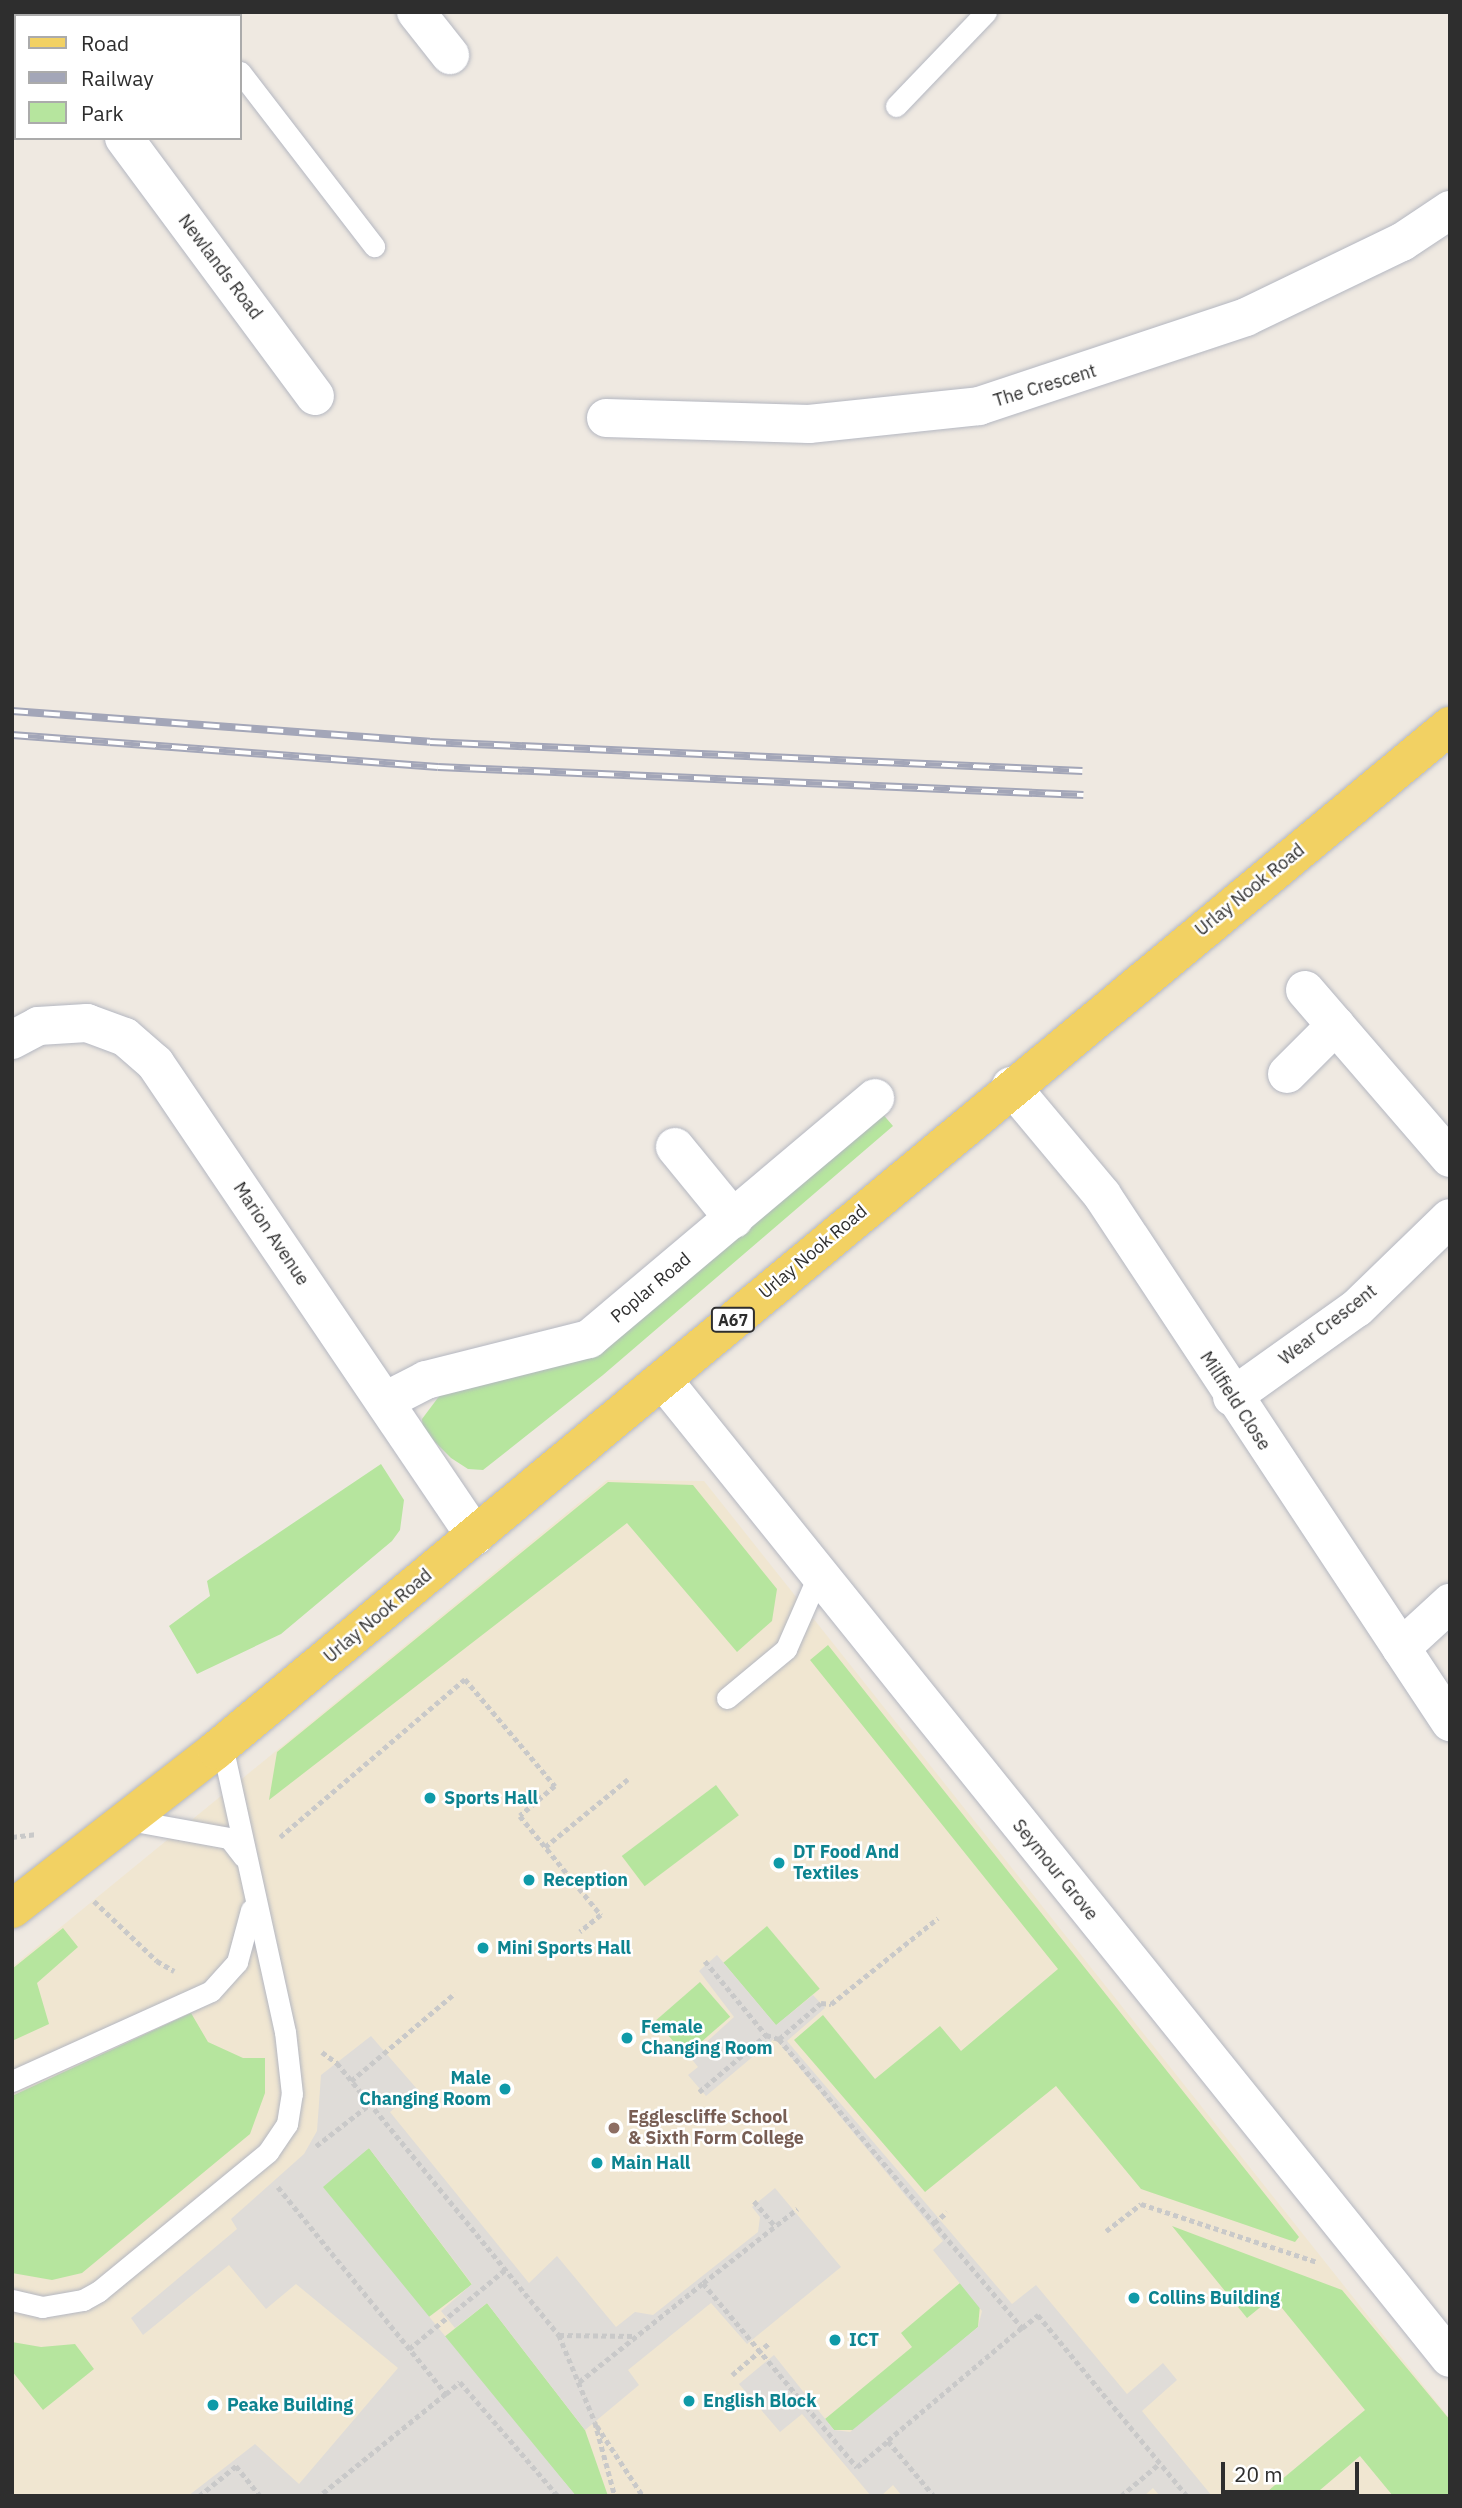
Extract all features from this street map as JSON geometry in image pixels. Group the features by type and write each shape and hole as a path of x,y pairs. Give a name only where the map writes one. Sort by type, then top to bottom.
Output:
{"main road":[{"name":"Urlay Nook Road","path":"12,1909 222,1745 663,1380 1012,1086 1450,726"}],"street":[{"path":"416,12 450,55"},
{"name":"Newlands Road","path":"125,140 315,397"},
{"name":"The Crescent","path":"606,418 810,424 979,407 1245,317 1402,242 1450,211"},
{"path":"1305,990 1450,1158"},
{"name":"Marion Avenue","path":"12,1040 38,1026 87,1023 125,1037 155,1063 475,1536"},
{"path":"1287,1074 1336,1026"},
{"name":"Millfield Close","path":"1012,1086 1102,1195 1232,1397 1450,1722"},
{"name":"Poplar Road","path":"384,1401 426,1380 589,1339 876,1098"},
{"path":"675,1147 734,1219"},
{"name":"Wear Crescent","path":"1232,1397 1357,1308 1450,1218"},
{"name":"Seymour Grove","path":"663,1380 818,1576 1450,2358"},
{"path":"1401,1648 1450,1603"}],"lane":[{"path":"896,106 986,12"},
{"path":"242,75 374,246"},
{"path":"727,1698 786,1649 818,1576"},
{"path":"12,2300 43,2307 99,2291 257,2161 282,2133 292,2094 285,2032 251,1890 222,1745"},
{"path":"129,1820 229,1838 245,1859"},
{"path":"12,2081 211,1990 228,1976 243,1948 251,1890"}],"path":[{"path":"282,1847 279,1835 465,1679 555,1786 520,1816 601,1915 580,1932"},
{"path":"545,1847 628,1779"},
{"path":"12,1837 39,1833"},
{"path":"84,1892 157,1961 180,1974"},
{"path":"779,2039 821,2003 831,2004 938,1918"},
{"path":"705,1961 766,2035 779,2039 1022,2328"},
{"path":"351,2081 455,1993"},
{"path":"699,2092 766,2035"},
{"path":"322,2041 325,2054"},
{"path":"315,2048 325,2054 351,2081 559,2335 595,2422 615,2496"},
{"path":"257,2161 446,2394"},
{"path":"754,2201 775,2226"},
{"path":"1106,2231 1141,2204 1321,2263 1355,2238"},
{"path":"579,2382 797,2209"},
{"path":"934,2223 947,2212"},
{"path":"409,2349 506,2269"},
{"path":"703,2283 857,2467 1038,2315 1187,2496"},
{"path":"559,2335 636,2336"},
{"path":"732,2375 768,2344"},
{"path":"320,2496 460,2382 558,2496"},
{"path":"595,2422 643,2496"},
{"path":"888,2441 934,2496"},
{"path":"1121,2496 1160,2463"},
{"path":"199,2496 236,2466 260,2496"}],"shaded area":[{"name":"Egglescliffe School & Sixth Form College","path":"607,1480 704,1481 1450,2419 1450,2496 12,2496 12,1967"},
{"path":"717,1955 776,2025 813,1995 825,2008 787,2041 1012,2304 1036,2285 1127,2394 1163,2363 1177,2380 1142,2411 1212,2496 1160,2496 1153,2488 1144,2496 902,2496 893,2485 881,2496 871,2496 802,2414 780,2432 739,2384 774,2355 834,2430 850,2432 978,2327 982,2311 933,2250 943,2241 775,2038 706,2096 688,2075 698,2067 690,2057 734,2017 699,1971"},
{"path":"371,2036 417,2089 390,2112 529,2283 557,2256 616,2327 635,2312 653,2315 758,2232 760,2217 752,2207 775,2188 841,2267 747,2344 711,2303 628,2370 639,2385 585,2430 487,2303 455,2328 441,2311 472,2284 369,2148 323,2187 576,2496 188,2496 255,2444 299,2484 398,2368 296,2284 266,2309 229,2265 143,2335 131,2318 237,2229 231,2219 304,2154 317,2131 321,2075"}],"green space":[{"path":"881,1112 893,1126 603,1375 483,1470 468,1469 451,1458 423,1430 422,1419 443,1391 576,1356"},
{"path":"381,1464 404,1500 400,1530 392,1541 281,1634 197,1674 169,1626 210,1596 207,1581"},
{"path":"608,1482 693,1485 777,1589 772,1621 737,1652 627,1523 269,1800 277,1752"},
{"path":"828,1645 1299,2237 1295,2242 1141,2189 1056,2086 925,2192 794,2040 823,2015 875,2079 940,2026 961,2051 1058,1969 810,1660"},
{"path":"716,1785 739,1815 645,1886 622,1856"},
{"path":"767,1926 820,1989 776,2025 723,1963"},
{"path":"63,1928 78,1947 37,1983 49,2024 12,2041 12,1969"},
{"path":"700,1982 730,2017 686,2055 655,2021"},
{"path":"191,2013 208,2042 243,2058 265,2058 265,2093 250,2134 82,2273 52,2280 12,2273 12,2096"},
{"path":"369,2148 472,2285 423,2321 320,2185"},
{"path":"1172,2226 1342,2290 1450,2420 1450,2496 1393,2496 1360,2456 1313,2496 1262,2496 1365,2410 1273,2297 1247,2318"},
{"path":"960,2283 980,2305 978,2327 856,2430 834,2430 825,2419 912,2347 901,2333"},
{"path":"487,2303 585,2430 608,2496 576,2496 443,2338"},
{"path":"12,2342 41,2347 75,2344 94,2369 43,2410 12,2371"}],"railway":[{"path":"12,711 430,742 1082,771"},
{"path":"12,735 438,767 1083,795"}],"place":[{"name":"Sports Hall","path":"430,1798"},
{"name":"DT Food And Textiles","path":"779,1863"},
{"name":"Reception","path":"529,1880"},
{"name":"Mini Sports Hall","path":"483,1948"},
{"name":"Female Changing Room","path":"627,2038"},
{"name":"Male Changing Room","path":"505,2089"},
{"name":"Egglescliffe School & Sixth Form College","path":"614,2128"},
{"name":"Main Hall","path":"597,2163"},
{"name":"Collins Building","path":"1134,2298"},
{"name":"ICT","path":"835,2340"},
{"name":"English Block","path":"689,2401"},
{"name":"Peake Building","path":"213,2405"}]}
